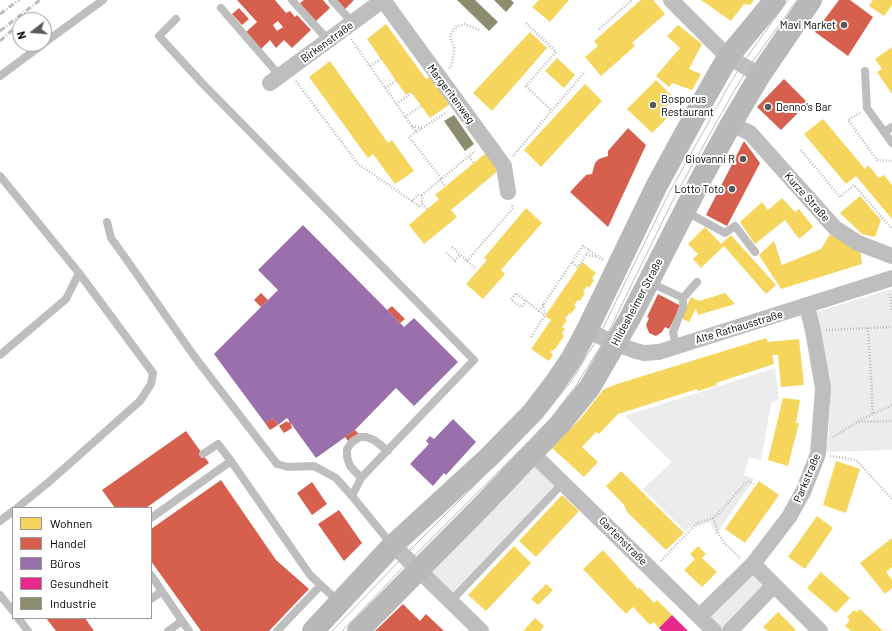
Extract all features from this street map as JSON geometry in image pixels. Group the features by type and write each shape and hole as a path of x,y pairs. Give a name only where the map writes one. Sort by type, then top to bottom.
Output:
{"main road":[{"path":"312,631 393,545 489,457 533,412 572,358 657,185 698,108 728,57 775,0"},
{"name":"Hildesheimer Straße","path":"358,631 561,423 590,387 616,344 684,211 731,124 760,75 811,0"}],"street":[{"name":"Birkenstraße","path":"279,76 383,0"},
{"name":"Margeritenweg","path":"383,0 504,166 508,192"},
{"path":"671,0 728,57 760,75"},
{"name":"Kurze Straße","path":"731,124 750,133 835,228 858,244 892,256"},
{"name":"Alte Rathausstraße","path":"587,330 616,344 644,353 659,352 890,279"},
{"name":"Parkstraße","path":"700,616 752,565 789,517 803,492 819,449 822,388 813,331 807,306"},
{"name":"Gartenstraße","path":"532,452 714,631"},
{"path":"393,545 481,631"},
{"path":"752,565 820,631"},
{"path":"730,631 774,586"}],"lane":[{"path":"52,38 103,0"},
{"path":"292,0 328,40"},
{"path":"332,0 348,26"},
{"path":"221,8 279,76"},
{"path":"176,19 159,36 202,83 474,360 361,478 352,496"},
{"path":"0,76 33,52"},
{"path":"865,71 867,108 892,143"},
{"path":"884,132 892,127"},
{"path":"0,176 79,273 153,373 151,384 140,401 18,507"},
{"path":"684,211 725,232 735,226 754,252"},
{"path":"107,222 111,238 194,356 277,464 288,467 314,466 336,478 393,545"},
{"path":"0,355 66,300 79,273"},
{"path":"648,281 682,298"},
{"path":"676,347 673,332 683,307 682,298 697,282"},
{"path":"361,478 350,466 347,457 347,449 352,442 360,437 366,437 374,440 388,451"},
{"path":"203,454 218,444 310,575 339,602"},
{"path":"152,517 231,461"},
{"path":"450,602 564,482"},
{"path":"0,521 12,512"},
{"path":"152,576 189,631"},
{"path":"277,631 321,585"},
{"path":"152,598 162,591"},
{"path":"0,594 12,610"},
{"path":"19,619 28,631"},
{"path":"168,631 182,621"}],"path":[{"path":"599,29 632,0"},
{"path":"526,23 556,52 526,86 552,111"},
{"path":"440,79 452,65 454,48 450,36 455,27 465,24 479,30"},
{"path":"348,26 370,66 416,132"},
{"path":"370,66 381,59"},
{"path":"504,166 584,73"},
{"path":"279,76 358,164 419,206 422,204"},
{"path":"385,88 396,81"},
{"path":"396,104 412,93"},
{"path":"445,186 409,137 459,104"},
{"path":"405,118 421,106"},
{"path":"867,108 848,120 877,160 892,161"},
{"path":"412,126 422,128"},
{"path":"412,201 418,195 422,195 487,142"},
{"path":"801,150 840,197 854,185 892,229"},
{"path":"469,157 474,163"},
{"path":"467,261 513,208 508,192"},
{"path":"422,195 422,204 426,209"},
{"path":"539,311 583,246 616,269"},
{"path":"452,247 476,269"},
{"path":"572,262 578,267 589,250"},
{"path":"446,254 454,261 460,255"},
{"path":"586,255 599,257"},
{"path":"890,279 892,312"},
{"path":"526,301 522,307 511,300 516,293 545,315"},
{"path":"531,337 545,315 543,304"},
{"path":"813,331 892,327"},
{"path":"868,328 873,413"},
{"path":"819,449 857,422 873,413 892,406"},
{"path":"857,422 892,421"},
{"path":"819,449 856,460 892,499"},
{"path":"652,570 697,523 713,518 745,483 749,481 754,484"},
{"path":"713,518 719,535 725,544 752,565"}],"shaded area":[{"path":"892,289 892,450 826,452 829,432 830,387 816,312"},
{"path":"775,368 779,399 771,403 761,460 749,457 744,475 754,479 716,535 710,522 697,527 691,526 685,531 643,489 672,462 625,416"},
{"path":"529,461 557,486 450,598 423,571"},
{"path":"752,570 767,585 724,631 719,631 705,617"}],"building: Wohnen":[{"path":"539,0 569,0 550,22 532,7"},
{"path":"641,0 653,0 665,14 632,43 635,46 601,76 585,57 598,46 594,41"},
{"path":"701,0 754,0 750,5 744,4 731,21"},
{"path":"873,0 892,0 892,5 884,16 869,6"},
{"path":"386,24 426,79 430,77 450,104 430,118 411,92 406,95 367,39"},
{"path":"678,25 702,44 689,69 701,74 692,90 672,83 669,87 656,76 680,48 667,36"},
{"path":"530,32 547,48 492,111 473,93"},
{"path":"892,47 892,94 877,72 882,69 875,59"},
{"path":"557,58 575,75 564,88 545,71"},
{"path":"330,61 388,143 392,140 414,171 395,184 373,154 368,158 309,77"},
{"path":"656,80 674,98 662,111 664,112 661,115 666,119 652,133 627,109"},
{"path":"585,84 602,101 541,167 524,150"},
{"path":"823,119 865,169 868,165 879,178 884,175 892,185 892,219 856,176 846,184 804,134"},
{"path":"486,153 499,170 451,210 457,217 424,244 409,225 439,199 435,195"},
{"path":"860,196 881,220 875,237 862,234 840,213"},
{"path":"782,198 795,212 799,209 813,227 799,239 785,220 755,244 740,222 762,202 768,210"},
{"path":"526,208 542,223 501,270 505,274 483,299 466,284 487,260 484,258"},
{"path":"705,227 721,244 731,235 776,285 766,294 724,246 701,268 693,259 698,254 688,244"},
{"path":"832,231 860,247 862,264 781,289 759,255 774,241 782,265 821,249"},
{"path":"582,262 596,273 592,278 594,280 589,288 587,286 580,301 578,300 574,305 576,307 565,319 567,320 562,327 565,329 562,333 564,336 555,349 550,352 553,355 549,361 531,349 551,320 545,316"},
{"path":"725,293 735,304 698,315 696,308 689,322 681,318 691,297 699,301"},
{"path":"766,338 768,342 799,339 804,385 781,387 778,355 772,355 774,364 716,383 717,385 698,391 697,389 618,414 599,434 596,432 582,447 598,462 584,477 552,448 581,418 603,390 617,384"},
{"path":"783,398 800,400 796,423 799,423 788,466 768,460"},
{"path":"836,461 860,469 846,513 823,505"},
{"path":"621,471 684,533 666,550 627,512 624,505 606,486"},
{"path":"759,481 779,495 745,543 725,529"},
{"path":"562,495 579,511 536,557 519,541"},
{"path":"817,516 833,528 805,569 788,557"},
{"path":"892,538 892,567 886,572 892,580 892,588 885,594 860,563"},
{"path":"514,546 531,563 486,611 468,595"},
{"path":"698,546 706,554 702,558 717,572 702,587 684,570 695,559 690,554"},
{"path":"603,550 638,589 640,588 654,603 657,600 672,615 659,628 654,622 650,625 633,607 626,614 583,569"},
{"path":"821,572 850,598 836,613 807,588"},
{"path":"546,584 553,590 538,605 531,599"},
{"path":"860,609 883,631 851,631 845,626 850,620 847,617 854,610 857,612"},
{"path":"778,612 796,630 795,631 768,631 763,627"},
{"path":"535,618 544,626 540,631 523,631"}],"building: Handel":[{"path":"237,0 275,0 286,13 290,11 295,17 297,15 311,30 292,48 284,40 276,48 270,40 260,50 245,33 257,22","holes":["278,21 283,27 277,31 273,25"]},
{"path":"304,0 323,0 330,8 315,22 299,4"},
{"path":"337,0 354,0 345,9"},
{"name":"Mavi Market","path":"839,0 850,0 873,17 848,56 815,32"},
{"path":"239,8 249,19 242,25 232,14"},
{"path":"784,79 808,103 781,130 757,107"},
{"path":"628,128 646,145 608,227 570,192 586,175 592,174 595,163 599,159 608,156 608,151"},
{"path":"744,141 760,163 727,226 706,215"},
{"path":"261,293 268,300 261,307 254,300"},
{"path":"658,294 681,306 669,329 665,327 662,332 656,336 649,333 646,325 649,318 647,317"},
{"path":"392,306 405,319 400,323 387,310"},
{"path":"273,418 278,425 270,430 265,423"},
{"path":"287,421 288,423 290,421 292,428 284,433 279,426"},
{"path":"355,430 361,436 351,445 345,437"},
{"path":"186,431 209,463 147,507 114,507 102,490"},
{"path":"221,480 276,560 309,589 269,631 201,631 152,562 152,528"},
{"path":"312,482 327,504 312,515 297,493"},
{"path":"339,510 362,543 344,561 318,524"},
{"path":"403,604 420,621 426,614 444,631 375,631"},
{"path":"47,619 86,619 94,631 56,631"}],"building: Büros":[{"path":"303,225 404,327 414,318 458,362 414,406 396,388 355,430 316,458 287,418 278,425 273,418 265,423 214,354 278,290 258,270"},
{"path":"453,419 476,442 446,475 444,473 433,486 410,464 429,444 426,441 430,436 434,439"}],"building: Gesundheit":[{"path":"672,615 688,631 662,631 659,628"}],"building: Industrie":[{"path":"457,0 475,0 498,22 489,31"},
{"path":"494,0 511,0 514,3 506,12"},
{"path":"454,115 474,144 465,151 444,121"}],"tram line":[{"path":"332,631 546,413 572,380 599,336 668,195 728,87 742,64 788,0"},
{"path":"342,631 409,561 551,418 577,384 605,339 674,198 734,91 748,68 797,0"}],"railway":[{"path":"0,14 19,0"},
{"path":"0,31 40,0"},
{"path":"0,41 12,30"}],"place":[{"name":"Mavi Market","path":"844,25"},
{"name":"Bosporus Restaurant","path":"653,105"},
{"name":"Denno's Bar","path":"768,107"},
{"name":"Giovanni R","path":"743,159"},
{"name":"Lotto Toto","path":"732,189"}]}
